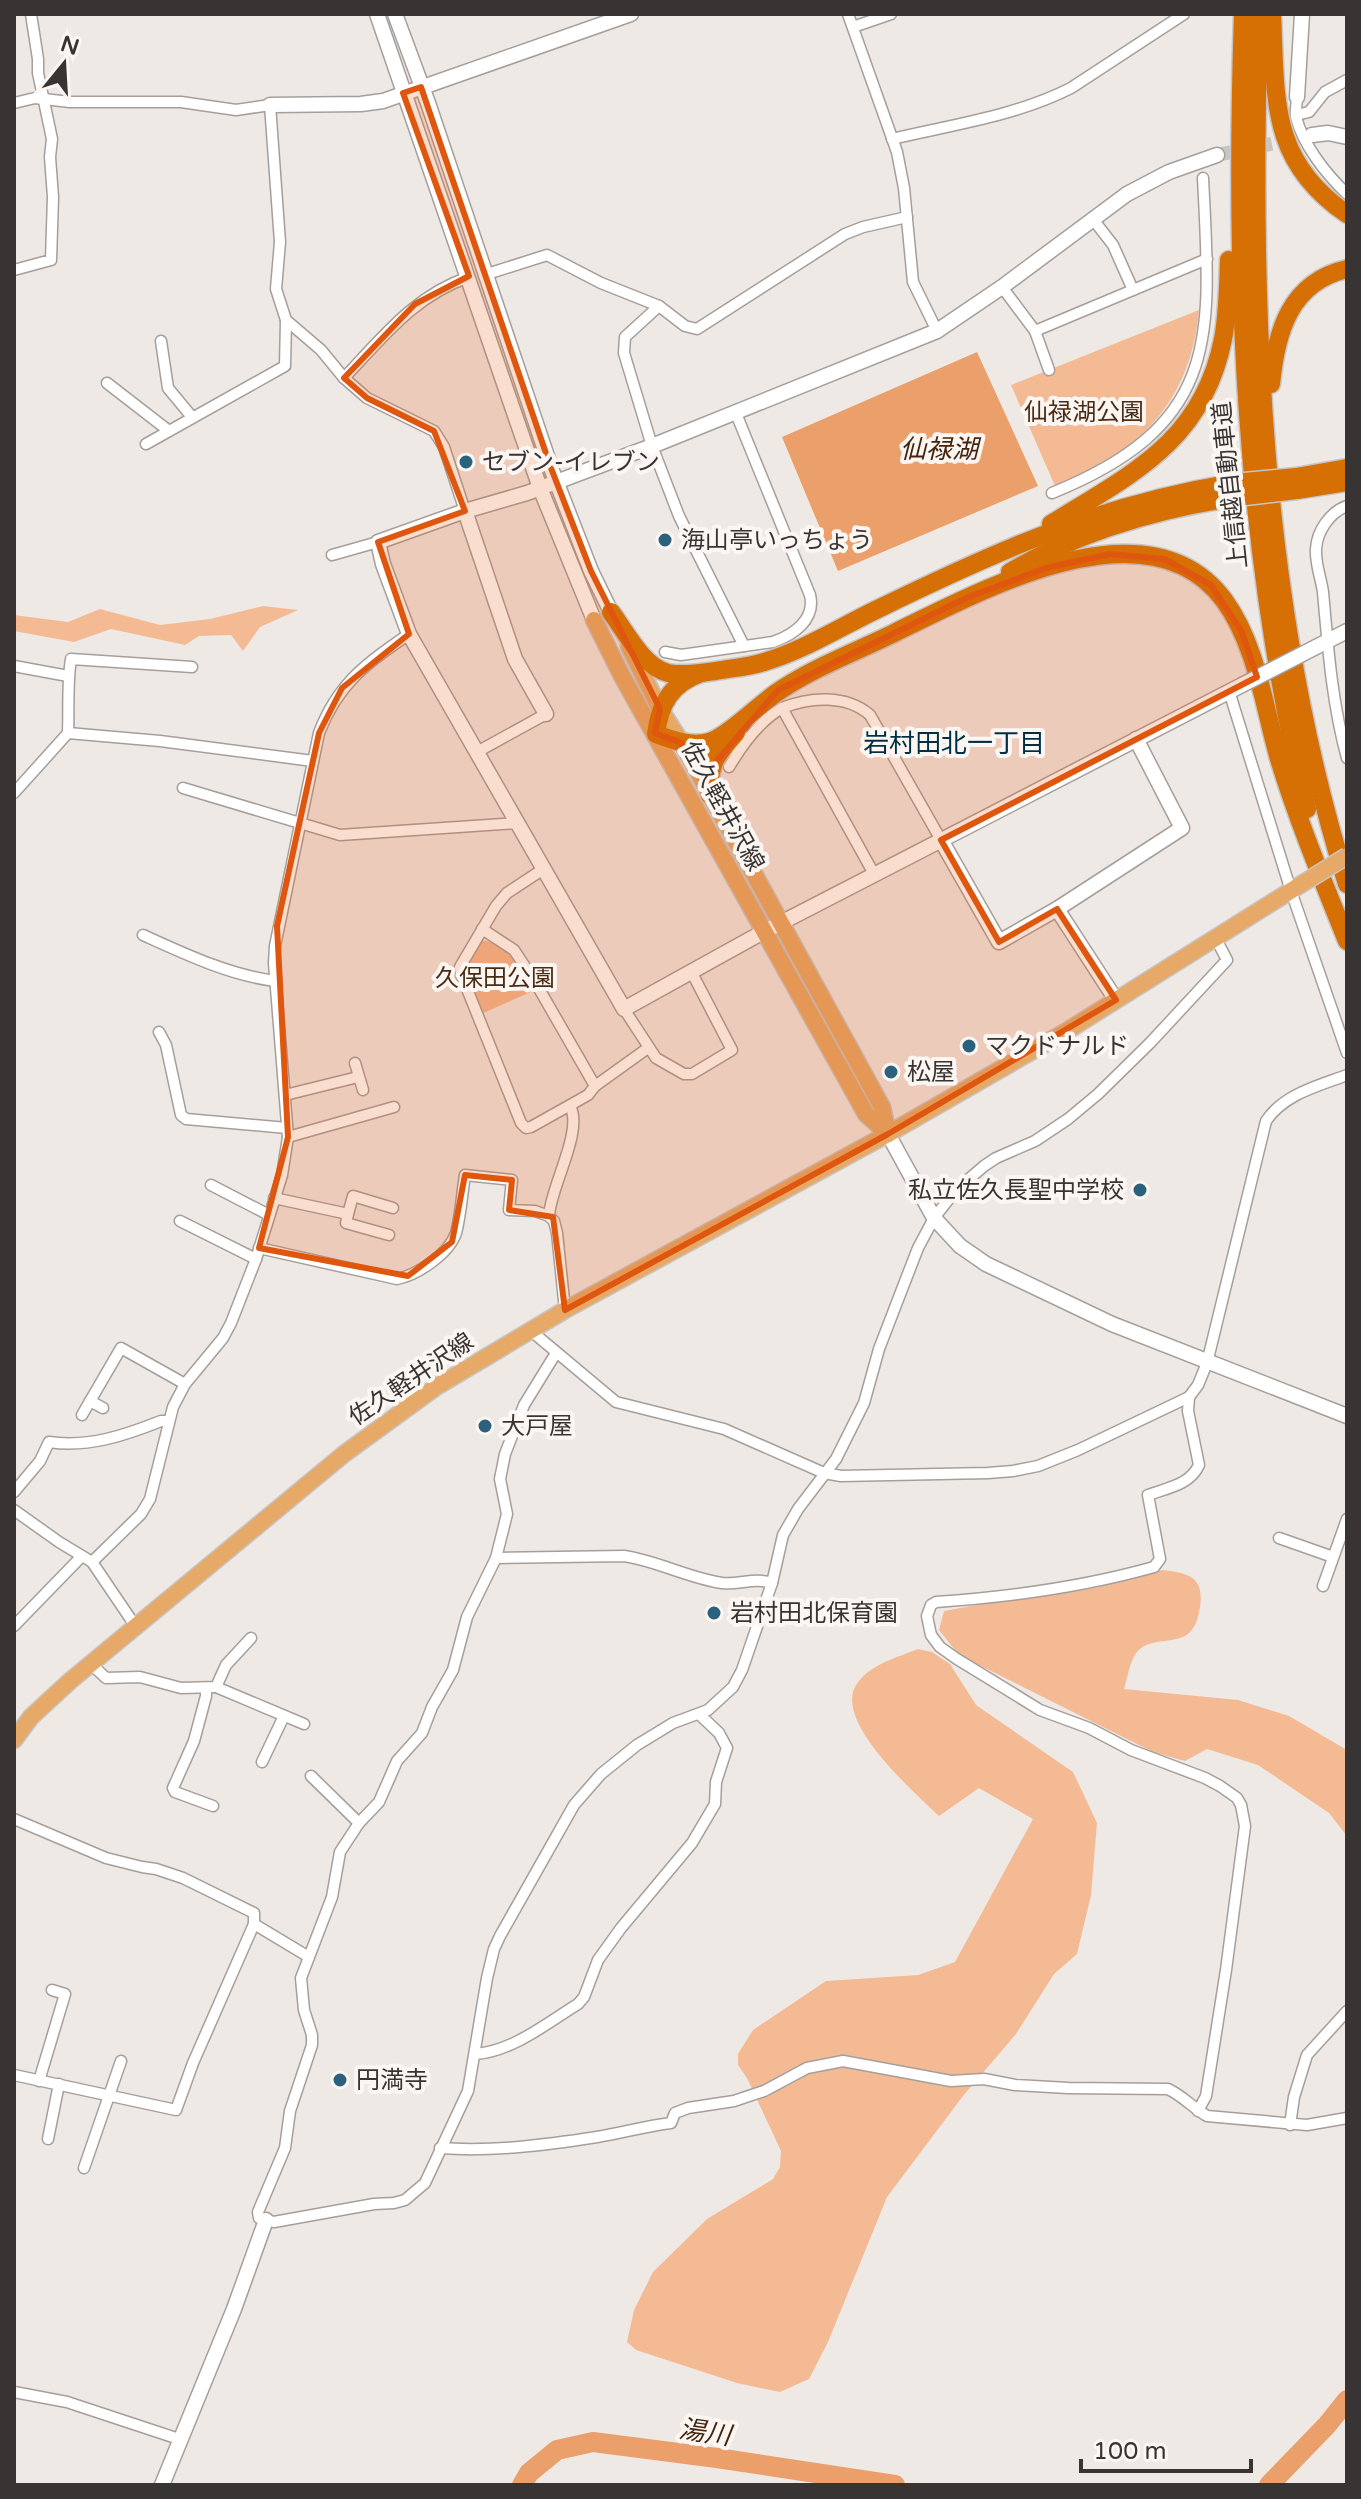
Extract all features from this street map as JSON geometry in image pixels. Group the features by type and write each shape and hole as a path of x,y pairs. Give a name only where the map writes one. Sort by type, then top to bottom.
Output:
{"highway":[{"path":"1018,545 1152,459 1184,428 1207,392 1219,356 1227,304 1241,14"},
{"name":"上信越自動車道","path":"1241,14 1241,300 1251,466 1262,568 1274,655 1292,747 1314,837 1347,941"},
{"name":"上信越自動車道","path":"1259,14 1257,168 1260,341 1270,480 1291,649 1309,744 1347,884"},
{"path":"1272,14 1278,111 1289,149 1311,183 1347,214"},
{"path":"1291,649 1271,413 1273,362 1282,329 1302,293 1324,277 1347,269"},
{"path":"1296,484 1347,468"},
{"path":"611,612 654,667 676,674 754,665 780,657 1018,545 1133,505 1183,492 1347,482"},
{"path":"966,598 1029,561 1077,538 1236,490"},
{"path":"701,673 679,683 660,709 656,734 682,743 716,739 792,682 1014,578 1110,554 1146,555 1182,566 1211,585 1242,632 1303,831 1347,941"},
{"path":"710,795 709,774 715,758 764,701"}],"main road":[{"name":"佐久軽井沢線","path":"611,612 660,709 682,743 882,1107 888,1134"},
{"name":"佐久軽井沢線","path":"594,620 622,676 866,1114 888,1134"},
{"name":"佐久軽井沢線","path":"14,1740 48,1700 91,1664 382,1425 436,1387 565,1310 888,1134 1067,1031 1347,856"}],"street":[{"path":"14,270 51,260 52,139 38,73 31,14"},
{"path":"377,14 403,93 591,571 611,612"},
{"path":"395,14 421,87 540,488 594,620"},
{"path":"14,103 44,98 70,102 181,102 222,109 383,101 631,14"},
{"path":"848,14 900,168 913,282 937,331"},
{"path":"853,27 891,14"},
{"path":"892,139 1052,98 1184,14"},
{"path":"1302,14 1296,115 1329,176 1347,194"},
{"path":"1296,115 1309,112 1325,92 1347,80"},
{"path":"146,444 285,366 286,320 276,289 280,242 270,105"},
{"path":"1312,135 1328,133 1347,137"},
{"path":"332,555 540,488 937,331 1002,287 1092,218 1158,177 1217,155"},
{"path":"1052,493 1107,468 1149,438 1173,411 1192,378 1203,343 1207,303 1203,178"},
{"path":"344,378 415,304 437,290 547,255 601,283 659,306 685,326 697,329 845,234 907,217"},
{"path":"1092,218 1113,245 1133,290"},
{"path":"1035,331 1207,259"},
{"path":"1002,287 1035,331 1049,370"},
{"path":"659,306 629,332 623,346 652,446 689,538 744,646"},
{"path":"286,320 321,350 344,378 367,398 434,431 444,447 515,659 546,714 477,752"},
{"path":"161,341 168,388 192,417"},
{"path":"124,380 112,387 169,431"},
{"path":"665,652 681,655 786,638 805,622 812,602 735,411"},
{"path":"1347,506 1340,508 1328,520 1319,535 1316,551 1322,586 1321,644 1347,758"},
{"path":"378,542 409,634 624,1009 656,1058 684,1074 692,1074 732,1050 692,973"},
{"path":"624,1009 874,874 1347,631"},
{"path":"14,1626 146,1507 154,1491 173,1407 185,1384 223,1338 236,1312 285,1160 285,1095 274,963 277,926 313,761 326,716 342,688 370,661 409,634"},
{"path":"14,793 68,733 71,659 192,667"},
{"path":"14,666 68,676"},
{"path":"1236,688 1347,1053"},
{"path":"729,767 758,727 782,708 808,701 837,699 863,709 870,715 999,942 1057,909 1182,828 1136,739"},
{"path":"782,708 874,874"},
{"path":"68,733 160,741 313,761"},
{"path":"183,788 340,835 518,823"},
{"path":"545,868 507,893 460,967 521,1123 526,1128 531,1127 570,1106 648,1048"},
{"path":"1057,909 1116,1000"},
{"path":"482,929 514,950 595,1086"},
{"path":"143,935 225,968 275,981"},
{"path":"556,1353 524,1405 505,1454 500,1479 507,1514 496,1558 467,1617 453,1670 432,1707 422,1733 403,1752 379,1802 359,1823 340,1852 332,1897 301,1978 312,2045 290,2111 285,2148 258,2212 259,2218 274,2222 405,2200 425,2183 468,2091 494,1949 574,1805 601,1774 637,1745 673,1723 700,1715 726,1696 738,1678 772,1583 783,1535 798,1509 836,1459 864,1403 879,1349 918,1248 934,1218 968,1178 996,1158 1035,1141 1068,1119 1150,1043 1227,960 1215,937"},
{"path":"159,1032 166,1045 181,1115 186,1119 287,1133 394,1107"},
{"path":"355,1063 363,1090"},
{"path":"530,1330 616,1402 724,1429 824,1473 896,1476 1013,1471 1055,1461 1189,1397 1207,1363 1266,1121 1281,1103 1295,1095 1347,1075"},
{"path":"285,1095 358,1077"},
{"path":"549,1216 552,1196 567,1155 574,1117 570,1106"},
{"path":"888,1134 934,1218 960,1246 986,1264 1112,1324 1347,1416"},
{"path":"180,1221 257,1254 397,1279 422,1269 452,1242 465,1175 512,1180 509,1210 535,1211 554,1221 565,1310"},
{"path":"211,1185 269,1215"},
{"path":"389,1235 346,1223 353,1196 393,1208"},
{"path":"274,1198 348,1214"},
{"path":"82,1415 121,1348 185,1384"},
{"path":"1189,1397 1188,1411 1199,1465 1184,1482 1148,1495 1160,1559 1154,1567 1091,1582 936,1602 931,1605 927,1616 931,1635 940,1647 1040,1710 1205,1778 1237,1798 1241,1805 1245,1826 1226,1970 1206,2096 1198,2111"},
{"path":"90,1401 103,1408"},
{"path":"14,1492 40,1461 49,1442 74,1444 100,1441 169,1421"},
{"path":"14,1510 86,1560 136,1627"},
{"path":"1323,1586 1347,1519"},
{"path":"1279,1538 1333,1557"},
{"path":"496,1558 624,1556 720,1583 736,1584 761,1579 772,1583"},
{"path":"213,1806 175,1792 173,1788 194,1741 206,1696 226,1665 251,1638"},
{"path":"91,1664 106,1678 140,1677 181,1688 211,1688 304,1724"},
{"path":"476,2054 495,2051 527,2036 578,2004 584,1997 598,1960 692,1843 715,1804 716,1782 727,1748 719,1733 700,1715"},
{"path":"262,1762 284,1716"},
{"path":"311,1776 359,1823"},
{"path":"322,1785 330,1776"},
{"path":"14,1819 106,1858 183,1878 254,1913 254,1924 193,2063 176,2110 14,2075"},
{"path":"254,1924 309,1957"},
{"path":"39,2081 70,1996 52,1990"},
{"path":"1290,2125 1294,2097 1307,2055 1347,2011"},
{"path":"84,2168 121,2061"},
{"path":"440,2148 520,2147 671,2123 675,2113 688,2108 734,2101 764,2091 807,2068 843,2061 951,2081 984,2079 1015,2085 1068,2088 1168,2089 1207,2116 1290,2125 1347,2118"},
{"path":"48,2139 59,2084"},
{"path":"162,2485 234,2309 266,2220"},
{"path":"14,2392 67,2402 179,2439"}],"highlighted area":[{"path":"421,87 551,468 591,571 660,709 655,733 682,743 701,779 778,690 966,598 1046,568 1110,554 1164,559 1211,585 1242,632 1257,677 941,840 999,942 1057,909 1116,1000 888,1134 565,1310 553,1217 509,1210 512,1180 465,1175 452,1242 408,1276 259,1248 288,1137 277,926 319,733 342,688 409,634 378,542 465,511 434,431 367,398 344,378 415,304 469,276 403,93"}],"green space":[{"name":"仙禄湖公園","path":"1199,310 1190,357 1172,398 1159,416 1126,448 1106,462 1055,486 1011,385"},
{"path":"263,606 298,610 260,627 243,651 231,635 199,636 185,645 111,629 74,642 14,631 14,615 68,622 100,609 160,625 210,619"},
{"name":"久保田公園","path":"480,940 506,952 533,991 481,1014 466,976 468,961"},
{"path":"1162,1570 1181,1573 1194,1580 1200,1592 1199,1612 1190,1632 1140,1649 1132,1662 1124,1689 1238,1700 1289,1716 1347,1750 1347,1836 1329,1813 1258,1765 1207,1749 1185,1761 1153,1752 959,1655 939,1630 944,1611 1047,1592 1095,1588"},
{"path":"918,1649 932,1652 950,1664 976,1705 1073,1772 1097,1823 1091,1895 1077,1954 1054,1974 1016,2034 963,2096 887,2197 828,2342 809,2379 780,2392 737,2383 636,2350 627,2342 634,2310 653,2272 707,2219 773,2179 780,2167 781,2151 738,2065 738,2054 753,2030 826,1981 918,1975 955,1962 1033,1819 979,1788 939,1816 897,1775 867,1738 852,1702 855,1687 874,1668"}],"water":[{"name":"仙禄湖","path":"977,352 1038,486 838,571 782,437"}],"waterway":[{"name":"湯川","path":"1269,2485 1347,2400"},
{"name":"湯川","path":"522,2485 529,2473 557,2450 593,2442 895,2485"}],"tunnel":[{"path":"1217,155 1295,139"}],"place":[{"name":"セブン-イレブン","path":"466,462"},
{"name":"海山亭いっちょう","path":"665,540"},
{"name":"マクドナルド","path":"969,1046"},
{"name":"松屋","path":"891,1072"},
{"name":"私立佐久長聖中学校","path":"1140,1190"},
{"name":"大戸屋","path":"485,1426"},
{"name":"岩村田北保育園","path":"714,1613"},
{"name":"円満寺","path":"340,2080"}],"district":[{"name":"岩村田北一丁目","path":"954,743"}]}
